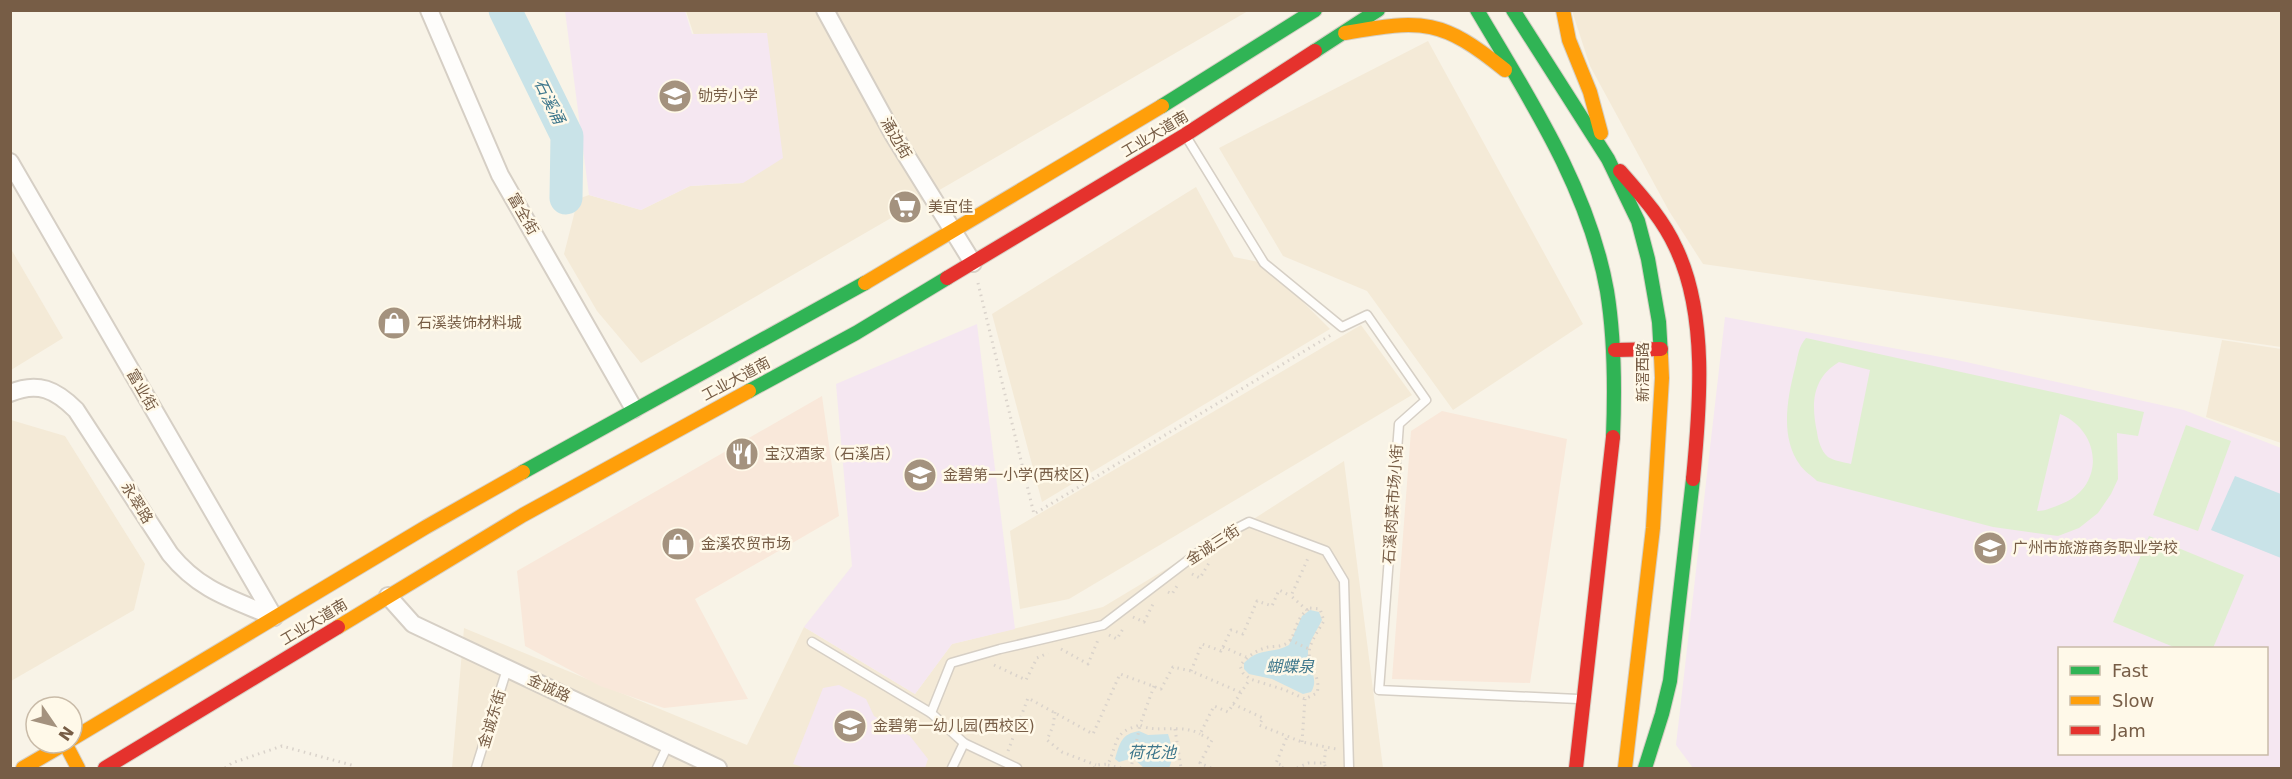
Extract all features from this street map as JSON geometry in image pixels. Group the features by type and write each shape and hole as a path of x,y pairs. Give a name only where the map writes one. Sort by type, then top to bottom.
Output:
{"main road":[{"path":"84,732 277,622 400,542 954,231 1203,81 1315,10"},
{"name":"工业大道南","path":"105,768 293,648 388,596 606,468 856,333 974,263 1185,135 1378,10"},
{"name":"新滘西路","path":"1477,10 1521,84 1573,186 1596,248 1604,279 1615,350 1616,396 1612,450 1575,768"},
{"name":"新滘西路","path":"1513,10 1608,159 1638,221 1648,259 1661,349 1662,378 1653,528 1625,768"},
{"path":"1563,10 1569,43 1589,88 1608,159 1653,206 1672,239 1688,281 1698,356 1697,450 1670,682 1660,724 1645,768"},
{"path":"1345,33 1401,23 1423,23 1437,27 1457,34 1475,46 1521,84"},
{"path":"1615,350 1661,349"},
{"path":"23,768 45,755"}],"street":[{"name":"富全街","path":"429,10 500,175 634,409"},
{"name":"涌边街","path":"825,10 893,135 974,263"},
{"name":"富业街","path":"10,162 277,622"},
{"name":"永翠路","path":"10,393 30,387 51,390 63,396 76,410 180,567 195,581 215,593 277,622"},
{"name":"金诚路","path":"388,596 413,624 718,768"}],"lane":[{"path":"1185,135 1264,263 1342,327"},
{"name":"石溪肉菜市场小街","path":"1342,327 1367,315 1426,400 1399,424 1379,690 1584,700"},
{"name":"金诚三街","path":"931,713 951,663 1103,625 1216,539 1249,522 1326,551 1344,581 1349,768"},
{"path":"812,642 931,713 964,743 1017,768"},
{"name":"金诚东街","path":"476,768 507,669"},
{"path":"952,768 964,743"},
{"path":"657,768 668,745"}],"path":[{"path":"974,263 1034,514 1342,327"},
{"path":"1291,596 1313,546"},
{"path":"1191,671 1202,644 1221,651 1231,630 1243,634 1257,601 1272,606 1279,590 1291,596 1307,610"},
{"path":"1310,608 1320,609 1323,621 1309,649 1311,664 1320,684 1317,693 1305,699 1250,679 1240,666 1246,657 1265,647 1284,645 1291,640 1300,615 1310,608"},
{"path":"1291,640 1309,649"},
{"path":"1223,647 1246,657"},
{"path":"1003,762 1028,698 1093,734 1120,674 1161,689 1173,667 1191,671 1242,693"},
{"path":"1200,734 1214,706 1228,712 1250,679"},
{"path":"1131,768 1140,724 1154,686"},
{"path":"1302,742 1305,699"},
{"path":"1233,704 1263,718 1259,725 1287,737 1350,752"},
{"path":"1055,712 1053,726 1047,740 1062,752 1095,767 1108,764 1121,768"},
{"path":"1108,764 1117,739 1124,729 1140,724 1148,729 1191,728 1212,740 1200,763 1211,768"},
{"path":"1175,729 1180,768"},
{"path":"1283,768 1284,766 1276,763 1287,737"},
{"path":"225,768 232,763 282,746 355,766 355,768"},
{"path":"1326,747 1324,763 1326,768"},
{"path":"1297,768 1308,763 1324,763"}],"shaded area":[{"name":"劬劳小学","path":"565,11 685,11 692,34 767,33 783,158 743,183 690,186 641,210 589,195"},
{"path":"686,11 1248,11 641,363 597,311 564,254 578,199 589,195 641,210 690,186 743,183"},
{"path":"1572,11 2281,11 2281,347 1703,264 1669,211 1590,66"},
{"path":"1428,41 1583,324 1453,410 1367,291 1283,256 1219,148"},
{"path":"1196,187 1234,257 1264,263 1330,329 1042,502 992,314"},
{"path":"11,249 63,338 10,370"},
{"name":"广州市旅游商务职业学校","path":"1725,317 1957,360 2184,410 2281,448 2281,768 1693,768 1676,745"},
{"name":"金碧第一小学(西校区)","path":"977,324 1015,629 952,644 915,694 804,627 852,566 836,384"},
{"path":"1361,325 1412,395 1069,599 1020,609 1010,531"},
{"path":"2222,340 2281,349 2281,443 2206,417"},
{"name":"金溪农贸市场","path":"822,396 839,516 695,599 748,699 664,708 600,686 525,646 517,571"},
{"path":"1442,411 1567,439 1530,683 1392,679 1411,431"},
{"path":"11,420 65,436 145,564 134,610 11,681"},
{"path":"1344,461 1383,768 452,768 464,628 747,745 804,627 915,694 952,644 1103,607 1216,539 1249,522"},
{"name":"金碧第一幼儿园(西校区)","path":"839,685 866,699 874,716 910,736 928,759 925,768 806,768 793,764 823,688"}],"green space":[{"path":"1806,338 2144,412 2138,436 2117,433 2118,479 2098,513 2079,528 2058,536 1993,527 1817,481 1804,469 1790,443 1787,418 1792,380 1803,341","holes":["1839,362 1870,370 1851,464 1833,460 1826,455 1819,442 1815,422 1814,402 1819,384 1830,368","2060,414 2074,422 2091,446 2093,460 2091,474 2085,487 2074,497 2059,505 2037,511"]},
{"path":"2186,425 2231,441 2198,531 2153,515"},
{"path":"2149,536 2244,575 2213,647 2174,647 2113,622"}],"water":[{"path":"2235,476 2281,494 2281,558 2211,530"},
{"name":"蝴蝶泉","path":"1310,610 1319,612 1322,620 1308,651 1314,677 1311,692 1303,694 1272,679 1249,674 1244,669 1244,663 1255,655 1289,645 1302,616"},
{"name":"荷花池","path":"1139,731 1148,735 1168,734 1172,751 1169,768 1144,768 1133,758 1119,762 1115,759 1125,737"}],"waterway":[{"name":"石溪涌","path":"505,10 567,136 566,198"}],"traffic: fast":[{"path":"1162,106 1315,10"},
{"path":"1315,51 1378,10"},
{"path":"1477,10 1555,145 1572,180 1598,253 1607,291 1612,328 1613,437"},
{"path":"1513,10 1608,159 1638,221 1648,259 1659,322 1661,356"},
{"path":"749,391 856,333 947,278"},
{"path":"523,472 865,283"},
{"path":"1645,768 1670,681 1693,479"}],"traffic: slow":[{"path":"1563,10 1569,40 1590,92 1601,133"},
{"path":"1345,33 1394,26 1431,27 1464,41 1505,70"},
{"path":"865,283 1162,106"},
{"path":"1625,768 1653,528 1662,378 1661,356"},
{"path":"338,627 523,515 749,391"},
{"path":"84,732 426,527 523,472"},
{"path":"23,768 45,755"},
{"path":"71,755 78,768"}],"traffic: jam":[{"path":"947,278 1185,135 1315,51"},
{"path":"1620,171 1651,208 1671,237 1686,274 1693,302 1699,362 1698,422 1693,479"},
{"path":"1615,350 1661,349"},
{"path":"1576,768 1613,437"},
{"path":"105,768 338,627"}],"place":[{"name":"劬劳小学","path":"675,96"},
{"name":"美宜佳","path":"905,207"},
{"name":"石溪装饰材料城","path":"394,323"},
{"name":"宝汉酒家（石溪店）","path":"742,454"},
{"name":"金碧第一小学(西校区)","path":"920,475"},
{"name":"金溪农贸市场","path":"678,544"},
{"name":"广州市旅游商务职业学校","path":"1990,548"},
{"name":"金碧第一幼儿园(西校区)","path":"850,726"}]}
